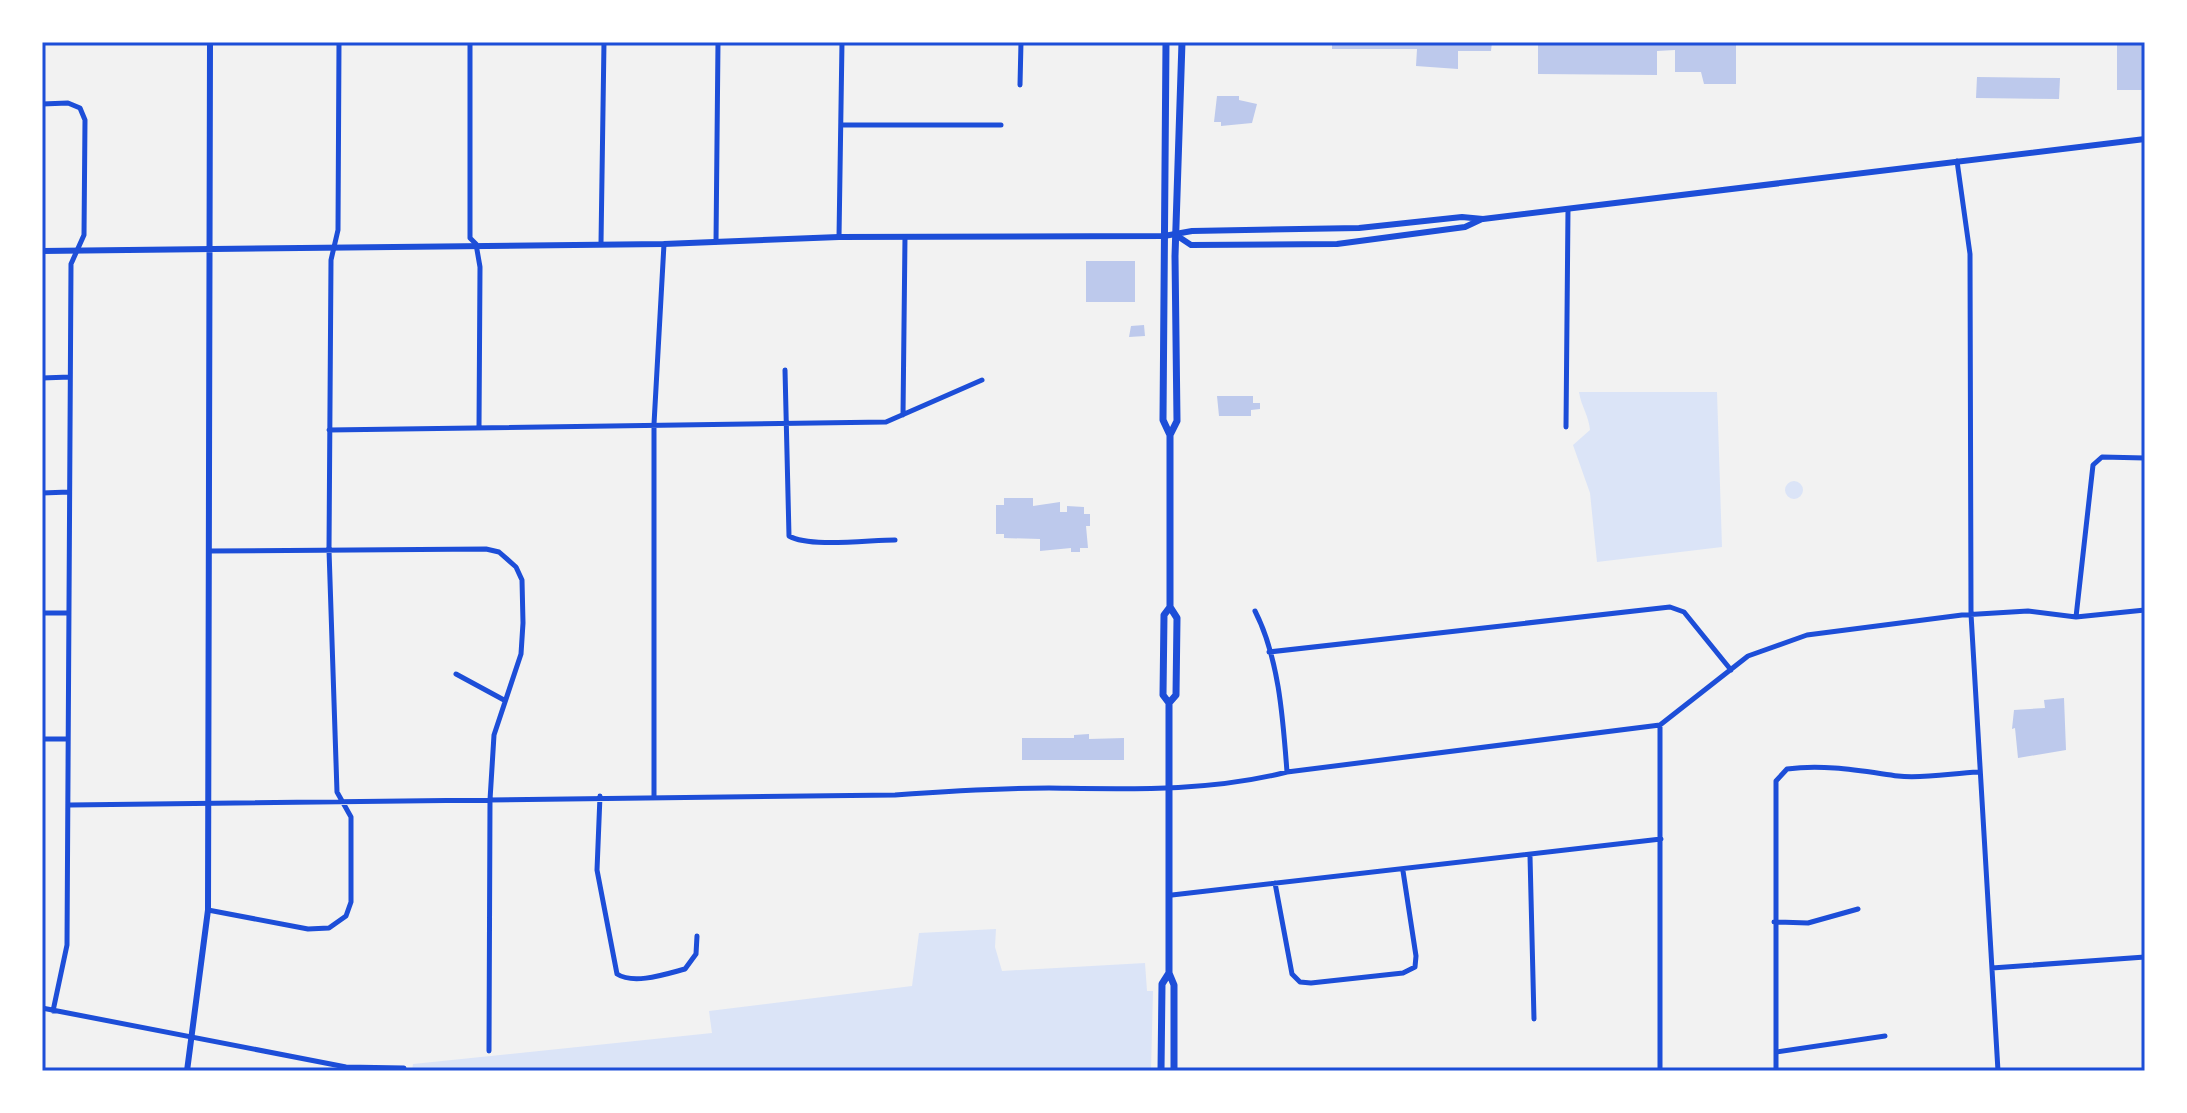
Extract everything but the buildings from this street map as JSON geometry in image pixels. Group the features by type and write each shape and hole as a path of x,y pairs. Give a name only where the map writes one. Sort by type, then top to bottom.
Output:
{"main road":[{"path":"1166,42 1163,420 1170,435 1170,607 1177,618 1176,695 1169,703"},
{"path":"1170,435 1177,421 1176,235 1182,42"},
{"path":"1170,607 1164,615 1163,695 1169,703 1172,895 1169,973 1174,985 1174,1071"},
{"path":"1161,1071 1162,984 1169,973"}],"street":[{"path":"187,1071 194,1038 208,910 210,42"},
{"path":"208,910 308,929 329,928 346,916 351,902 351,817 337,792 329,550 331,260 335,248 339,42"},
{"path":"470,42 470,238 476,244 480,267 479,427"},
{"path":"601,243 604,42"},
{"path":"716,242 718,42"},
{"path":"839,237 842,42"},
{"path":"1020,85 1021,42"},
{"path":"42,104 68,103 80,108 85,120 84,235 71,264 67,945 53,1011"},
{"path":"841,125 1001,125"},
{"path":"42,251 664,244 839,237 1164,236 1192,231 1359,228 1462,217 1483,219 2145,139"},
{"path":"1957,160 1970,270 1971,614 1998,1071"},
{"path":"1566,427 1568,209"},
{"path":"1176,235 1191,245 1337,244 1465,227 1483,219"},
{"path":"903,415 905,237"},
{"path":"654,798 654,424 664,244"},
{"path":"785,370 789,536 797,541 895,540"},
{"path":"42,378 70,377"},
{"path":"329,430 787,421 886,422 982,380"},
{"path":"2076,617 2093,465 2102,457 2145,458"},
{"path":"42,493 69,492"},
{"path":"209,551 486,549 509,559 522,580 521,654 495,723 490,800 489,1051"},
{"path":"1269,652 1670,607 1684,612 1731,670"},
{"path":"70,805 209,802 343,804 600,796 895,795 971,789 1169,789 1246,783 1287,772 1660,725 1748,656 1807,635 1971,614 2028,611 2076,617 2145,610"},
{"path":"1255,611 1265,630 1282,697 1287,772"},
{"path":"42,613 68,613"},
{"path":"456,674 504,700"},
{"path":"1660,725 1660,1071"},
{"path":"42,739 67,739"},
{"path":"1776,1071 1776,781 1787,769 1867,769 1900,776 1979,772"},
{"path":"600,796 597,870 617,974 622,978 658,976 685,969 696,954 697,936"},
{"path":"1172,895 1403,871 1661,839"},
{"path":"1530,856 1534,1019"},
{"path":"1275,883 1292,974 1300,982 1311,983 1403,973 1415,967 1403,871"},
{"path":"1774,922 1808,923 1858,909"},
{"path":"1992,968 2145,957"},
{"path":"42,1008 346,1067 404,1068"},
{"path":"1776,1052 1885,1036"}],"shaded area":[{"path":"1579,392 1717,392 1722,547 1597,562 1590,493 1573,445 1590,430"},
{"path":"1794,481 1803,490 1794,499 1785,490"},
{"path":"996,929 995,947 1002,971 1145,963 1147,991 1153,991 1151,1071 412,1071 413,1064 712,1033 709,1011 912,986 919,933"}]}
